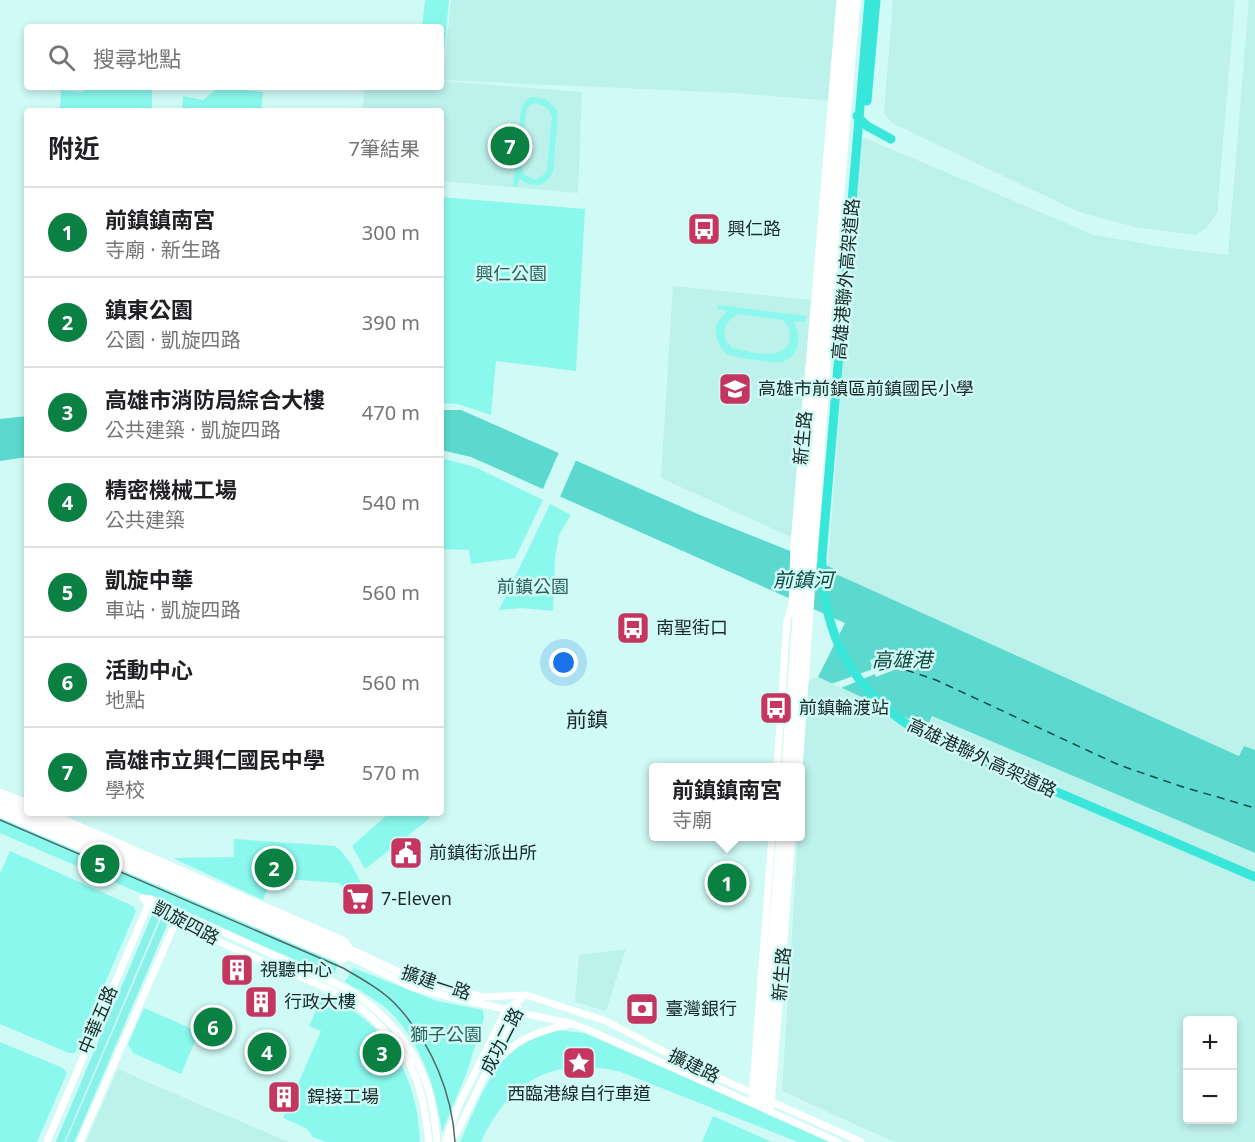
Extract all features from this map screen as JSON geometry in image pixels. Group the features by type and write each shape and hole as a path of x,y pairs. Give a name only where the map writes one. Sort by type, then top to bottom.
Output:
{"highway":[{"path":"863,0 855,110 861,122 891,139"},
{"name":"高雄港聯外高架道路","path":"869,0 822,556 824,602 834,637 851,669 870,693 893,715 922,734 1255,877"},
{"name":"高雄港聯外高架道路","path":"876,0 826,560 828,597 841,643 861,677 872,690 917,726 947,741 1255,872"},
{"path":"875,80 876,47 882,0"}],"main road":[{"name":"中華五路","path":"60,1142 159,908"},
{"name":"中華五路","path":"70,1142 170,908"}],"street":[{"name":"新生路","path":"799,763 801,609 794,550 840,0"},
{"name":"新生路","path":"807,556 820,294 846,0"},
{"name":"新生路","path":"792,763 801,609 852,0"},
{"name":"新生路","path":"786,763 807,556 857,0"},
{"name":"新生路","path":"777,763 787,620 801,609"},
{"path":"0,792 24,802"},
{"path":"0,799 24,810"},
{"name":"凱旋四路","path":"0,807 349,952 340,960 0,814"},
{"path":"39,816 349,952"},
{"path":"56,816 345,941 349,952"},
{"name":"新生路","path":"762,1098 772,841"},
{"name":"新生路","path":"762,1098 780,841"},
{"name":"新生路","path":"761,1107 786,841"},
{"name":"新生路","path":"761,1107 792,841"},
{"name":"凱旋四路","path":"149,902 176,922 268,964 333,990 362,1009 379,1024 410,1065 421,1093 429,1142"},
{"name":"中華五路","path":"47,1142 149,902"},
{"name":"凱旋四路","path":"159,908 170,908 180,912 337,984 369,1004 403,1039 420,1068 431,1097 437,1142"},
{"name":"中華五路","path":"80,1142 180,912"},
{"name":"擴建一路","path":"349,952 414,979 483,998 526,995"},
{"name":"擴建一路","path":"349,952 412,987 516,1011"},
{"name":"擴建路","path":"526,995 606,1020 688,1064 861,1142"},
{"name":"成功二路","path":"444,1142 458,1107 506,1010 526,995"},
{"name":"成功二路","path":"450,1142 526,995"},
{"name":"擴建路","path":"516,1011 590,1030 838,1142"},
{"path":"483,1079 502,1055 520,1041 538,1031 573,1024"}],"shaded area":[{"path":"451,0 840,0 832,101 735,93 444,80"},
{"path":"893,0 1235,0 1217,213 1207,227 1196,235 1135,227 1079,212 892,123 884,113"},
{"path":"1249,0 1255,0 1255,750 1244,746 1240,756 836,574 836,570 828,566 860,136 1094,235 1228,255"},
{"path":"444,81 582,92 578,193 444,181 444,108 362,108 365,90 444,90"},
{"name":"高雄市前鎮區前鎮國民小學","path":"673,286 811,300 791,537 661,478"},
{"path":"818,677 927,727 932,716 1255,853 1255,1142 894,1142 782,1091 798,841 805,841 805,763 803,763 807,681"},
{"path":"626,949 606,1011 575,1002 579,955"},
{"path":"118,1069 166,1090 289,1142 86,1142"}],"green space":[{"path":"425,0 449,0 444,52 444,24 422,24"},
{"path":"61,90 82,92 84,90 152,90 152,108 60,108"},
{"path":"215,90 263,92 261,108 182,108 183,96 203,100"},
{"path":"531,97 546,99 558,111 553,172 546,181 538,185 528,184 519,178 517,187 513,186 521,110 525,101","holes":["535,103 548,109 552,117 547,170 534,180 525,175 521,168 526,110"]},
{"name":"興仁公園","path":"444,197 585,209 576,371 496,361 491,415 458,404 444,403"},
{"path":"718,305 806,316 805,322 793,321 798,340 791,357 779,362 768,362 737,357 727,354 721,348 717,340 716,324 727,311 718,309","holes":["738,314 783,320 788,327 790,337 788,345 782,351 767,354 732,348 725,338 726,325"]},
{"name":"前鎮公園","path":"444,459 475,467 543,500 515,558 471,564 469,550 444,549"},
{"name":"前鎮公園","path":"550,504 571,515 559,535 555,558 553,611 522,608 499,610"},
{"path":"0,815 339,962 333,976 0,833"},
{"path":"386,816 429,816 429,819 365,869 352,846"},
{"path":"234,839 335,846 351,864 362,887 345,889 339,883 272,878 263,900 173,858 234,857"},
{"path":"10,851 133,906 136,911 75,1053 69,1053 0,1024 0,874"},
{"name":"獅子公園","path":"353,968 437,1001 483,1010 484,1018 467,1072 442,1132 432,1086 414,1043 390,1012 345,982"},
{"path":"323,994 345,1005 364,1019 381,1035 394,1053 413,1094 420,1142 326,1142 313,1137 306,1128 283,1118 321,1031 309,1026"},
{"path":"144,1008 199,1032 181,1074 133,1053 128,1044"},
{"path":"557,1030 584,1033 832,1142 798,1142 621,1072 575,1067 536,1078 505,1103 481,1142 460,1142 491,1077 508,1055 523,1044"},
{"path":"0,1042 63,1068 67,1073 37,1142 0,1142"},
{"path":"713,1116 772,1142 702,1142"}],"water":[{"name":"高雄港","path":"444,410 461,410 700,515 828,566 836,570 836,574 1239,756 1244,746 1255,750 1255,853 932,716 927,727 818,677 845,623 471,457 444,451"},
{"path":"24,416 24,457 0,461 0,419"}],"pier":[{"path":"560,450 577,458 559,499 542,491"},
{"path":"887,654 894,670 876,677 875,674 841,688 831,684 873,669 870,660"}],"ferry route":[{"path":"879,670 897,667 936,680 1119,765 1255,808"}],"tram line":[{"path":"0,820 343,968 380,991 411,1022 438,1070 450,1106 455,1142"}],"place":[{"name":"高雄市立興仁國民中學","path":"510,146"},
{"name":"興仁路","path":"704,229"},
{"name":"高雄市前鎮區前鎮國民小學","path":"735,389"},
{"name":"南聖街口","path":"633,628"},
{"name":"前鎮輪渡站","path":"776,708"},
{"name":"前鎮街派出所","path":"406,853"},
{"name":"凱旋中華","path":"100,864"},
{"name":"鎮東公園","path":"274,868"},
{"name":"前鎮鎮南宮","path":"727,883"},
{"name":"7-Eleven","path":"358,899"},
{"name":"視聽中心","path":"237,970"},
{"name":"行政大樓","path":"261,1002"},
{"name":"臺灣銀行","path":"642,1009"},
{"name":"活動中心","path":"213,1027"},
{"name":"精密機械工場","path":"267,1052"},
{"name":"高雄市消防局綜合大樓","path":"382,1053"},
{"name":"西臨港線自行車道","path":"579,1063"},
{"name":"銲接工場","path":"284,1097"}],"district":[{"name":"前鎮","path":"587,720"}],"water label":[{"name":"前鎮河","path":"803,580"}]}
